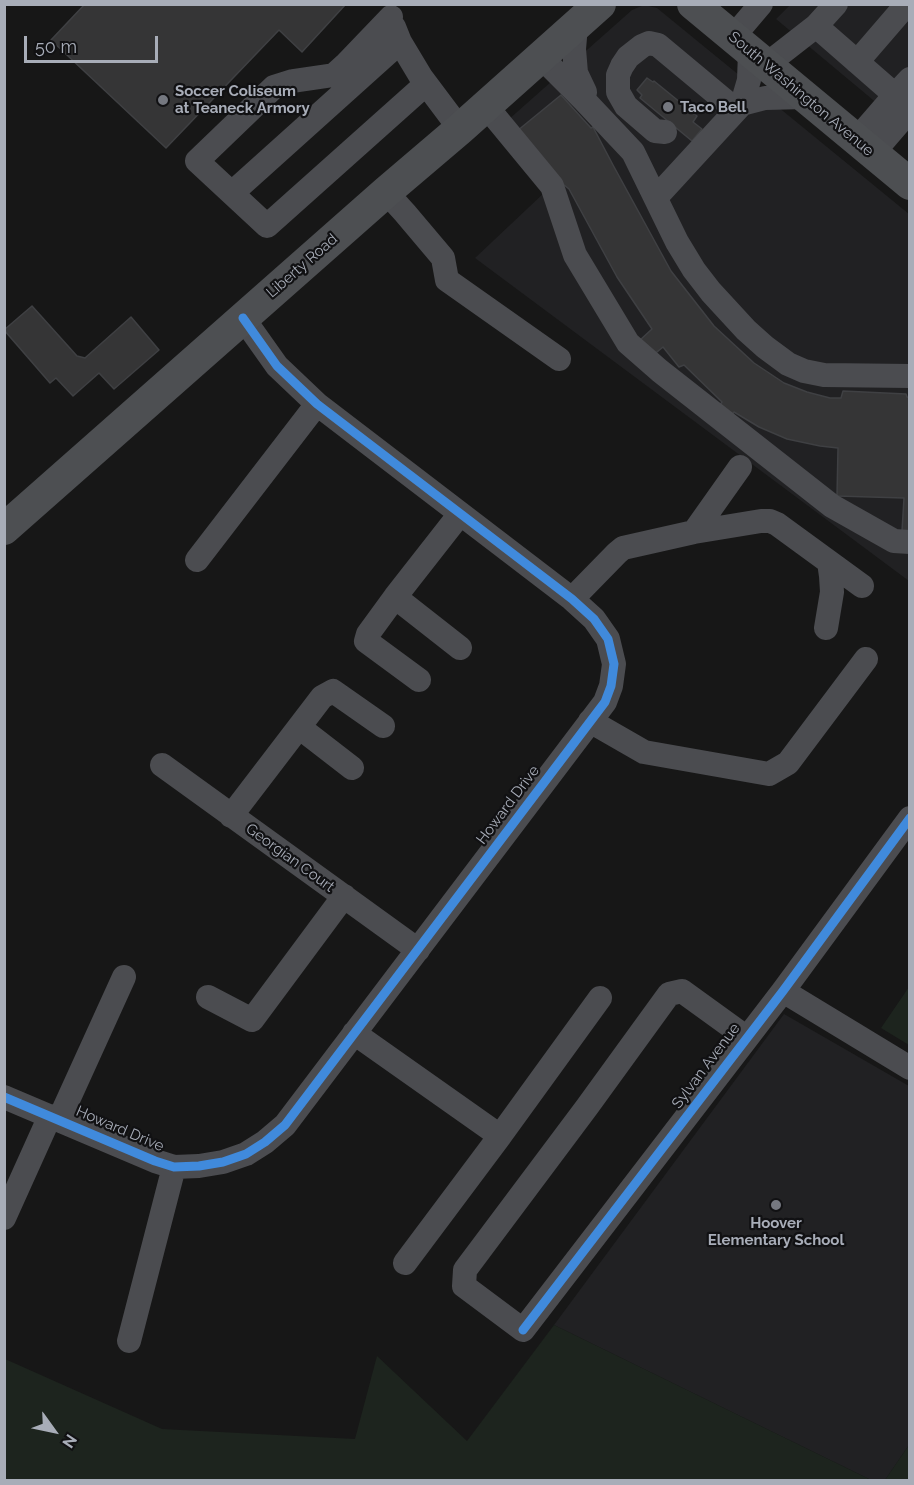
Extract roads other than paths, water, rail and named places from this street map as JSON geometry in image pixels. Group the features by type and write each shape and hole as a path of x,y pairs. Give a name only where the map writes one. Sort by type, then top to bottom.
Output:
{"main road":[{"name":"Liberty Road","path":"4,529 600,4"},
{"name":"South Washington Avenue","path":"693,4 909,184"}],"street":[{"path":"654,195 662,191 739,107 749,80 750,51 761,4"},
{"path":"750,51 816,26 836,4"},
{"path":"857,62 907,4"},
{"path":"390,11 400,42 426,84 460,129"},
{"path":"390,11 334,75 293,81 274,87 197,161 267,226 426,84"},
{"path":"576,26 574,49 576,73 585,92 584,100"},
{"path":"816,26 857,62 904,94 865,147"},
{"path":"232,193 400,42"},
{"path":"694,157 665,132 661,124 634,102 628,88 633,68 658,45 739,107"},
{"path":"541,57 633,152 677,242 694,270 746,330 765,347 788,364 804,371 824,375 909,376"},
{"path":"739,107 765,98 805,97"},
{"path":"486,106 552,186 575,255 628,343 660,371 832,506 894,541 909,542"},
{"path":"386,192 443,258 447,280 559,359"},
{"name":"Howard Drive","path":"4,1097 174,1167 224,1162 246,1154 265,1142 285,1125 590,722 611,687 615,663 608,639 594,619 572,599 317,404 277,366 243,318"},
{"path":"197,560 317,404"},
{"path":"694,532 740,467"},
{"path":"419,680 366,642 368,634 395,597 460,514"},
{"path":"572,599 623,548 694,532 761,521 770,521 777,525 862,586"},
{"path":"826,628 832,592 829,562"},
{"path":"395,597 460,648"},
{"path":"590,722 644,752 769,774 789,764 866,659"},
{"path":"231,816 322,697 333,690 383,726"},
{"path":"299,727 352,768"},
{"name":"Georgian Court","path":"162,765 418,950"},
{"name":"Sylvan Avenue","path":"747,1038 682,991 669,994 465,1269 464,1286 524,1330 783,991 908,822"},
{"path":"208,997 252,1020 344,896"},
{"path":"4,1218 124,977"},
{"path":"783,991 909,1068"},
{"path":"405,1263 600,998"},
{"path":"354,1033 500,1136"},
{"path":"129,1341 174,1167"}],"place":[{"name":"Soccer Coliseum at Teaneck Armory","path":"163,100"},
{"name":"Taco Bell","path":"668,107"},
{"name":"Hoover Elementary School","path":"776,1205"}]}
